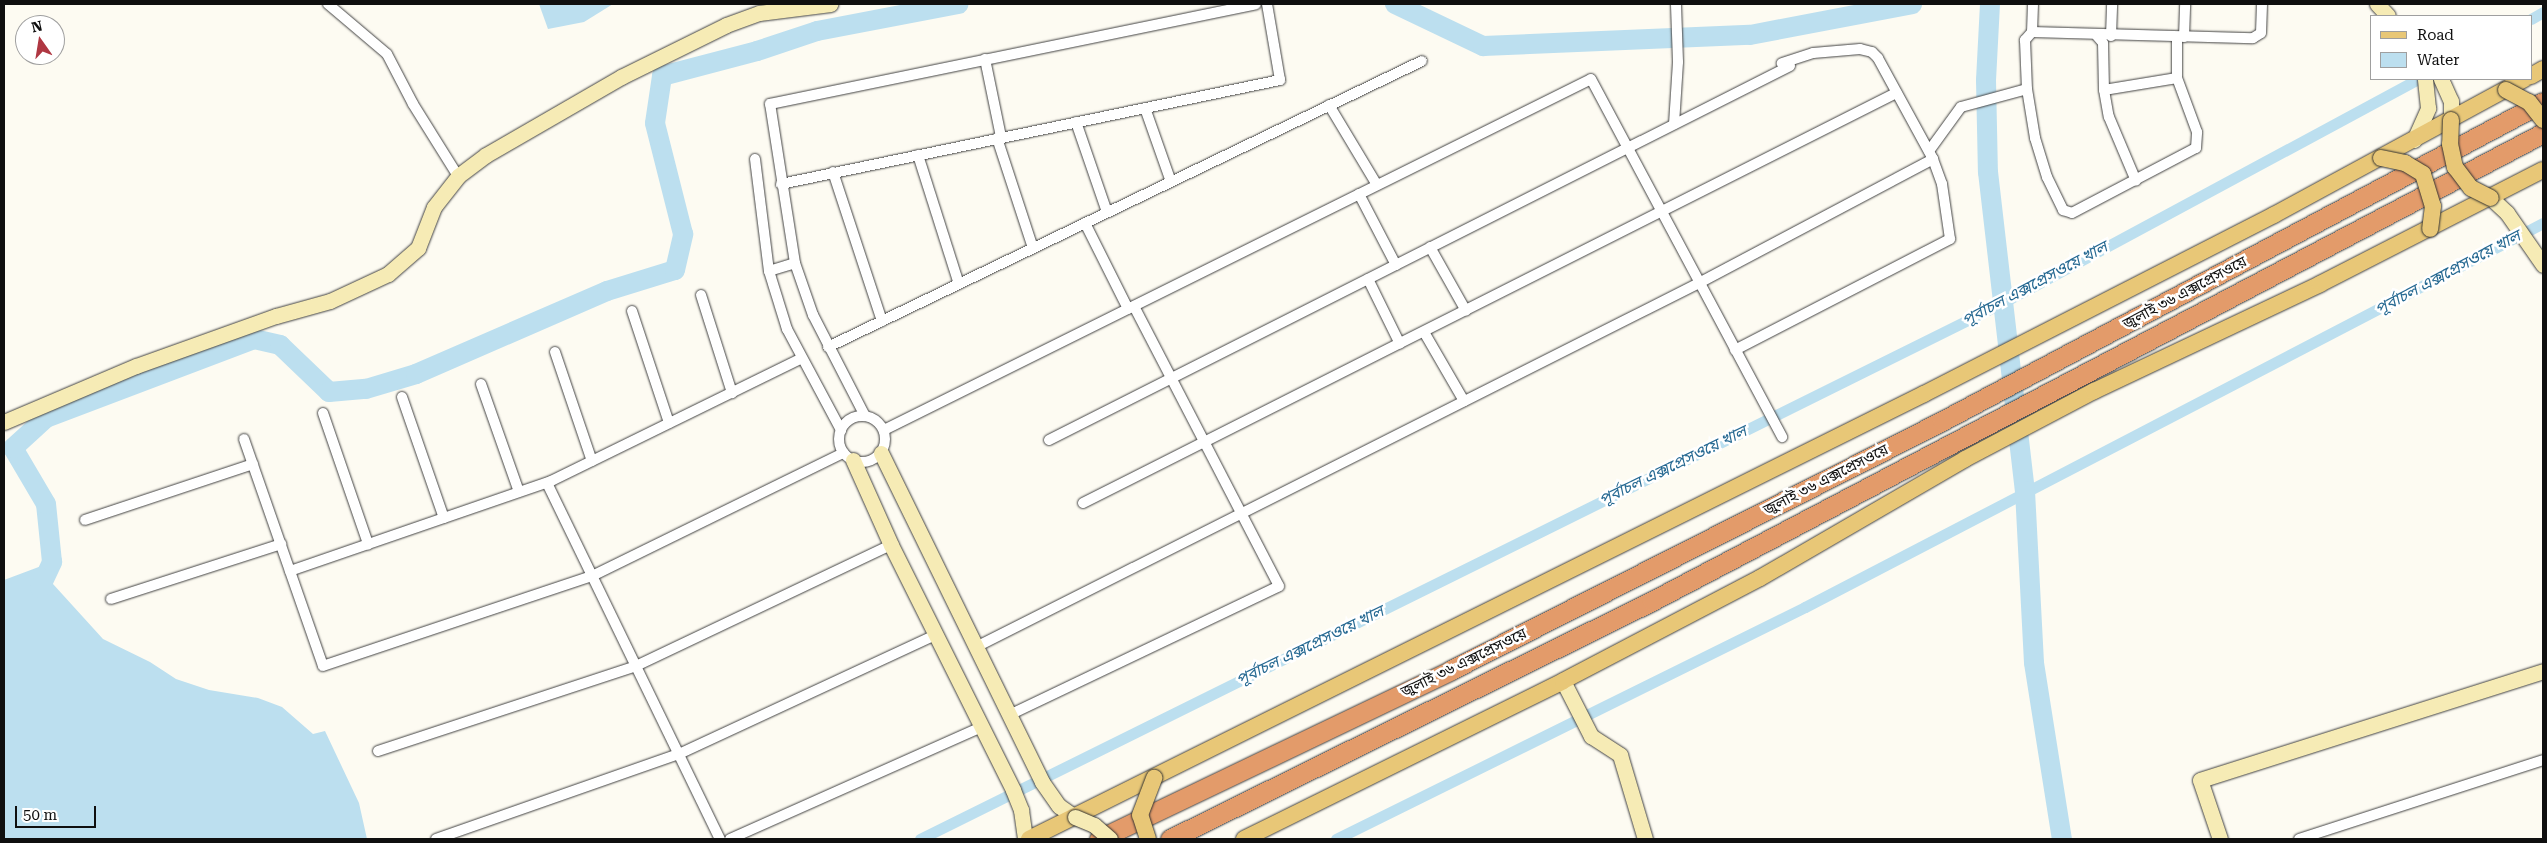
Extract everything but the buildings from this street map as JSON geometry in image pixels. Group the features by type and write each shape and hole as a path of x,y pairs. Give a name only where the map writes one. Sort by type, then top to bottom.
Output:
{"highway":[{"name":"জুলাই ৩৬ এক্সপ্রেসওয়ে","path":"1099,839 1450,670 1942,421 2543,102"},
{"name":"জুলাই ৩৬ এক্সপ্রেসওয়ে","path":"1170,839 1652,601 1955,440 2543,133"}],"main road":[{"path":"2532,75 2543,69"},
{"path":"1029,839 1264,724 1924,394 2381,158 2523,80"},
{"path":"2506,90 2530,102 2543,120"},
{"path":"2451,120 2451,158 2459,174 2471,188 2491,198"},
{"path":"2381,158 2405,162 2423,174 2433,206 2430,229"},
{"path":"1244,839 1563,681 1760,578 1965,459 2094,392 2320,284 2543,170"},
{"path":"1148,839 1140,815 1154,778"}],"street":[{"path":"328,4 387,54 413,104 458,176"},
{"path":"4,422 136,366 276,316 330,301 388,274 418,248 434,207 458,176 486,154 621,77 759,8 830,4"},
{"path":"865,416 828,347 795,263 781,184 770,104 1256,4"},
{"path":"781,184 1280,80 1266,4"},
{"path":"1674,124 1678,62 1676,4"},
{"path":"2033,4 2032,32 2025,40 2027,89 2034,138 2047,177 2063,210 2072,213 2196,148 2197,132 2183,102 2177,78 2185,4"},
{"path":"2111,36 2112,4"},
{"path":"2032,32 2097,36 2253,38 2261,33 2262,4"},
{"path":"2377,4 2387,15"},
{"path":"2097,36 2103,43 2104,90 2109,117 2136,181"},
{"path":"1049,440 1396,265 1782,63 1813,53 1860,50 1872,52 1931,155 1942,184 1950,239 1736,350"},
{"path":"985,59 999,138 1033,248"},
{"path":"828,347 1422,61"},
{"path":"1627,144 1674,124 1790,66"},
{"path":"2104,90 2177,78"},
{"path":"884,430 1591,79 1782,437"},
{"path":"2414,140 2428,108 2425,80"},
{"path":"2441,80 2451,101 2451,120"},
{"path":"976,647 1699,283 1931,155 1950,118 1961,106 1973,102 2000,98 2027,89"},
{"path":"1083,502 1662,213 1896,93"},
{"path":"1329,105 1377,185"},
{"path":"1145,108 1171,182"},
{"path":"1076,122 1107,212"},
{"path":"918,155 959,284"},
{"path":"755,159 769,271 787,329 800,359 841,430"},
{"path":"833,172 882,321"},
{"path":"1359,194 1396,265"},
{"path":"2491,198 2507,212 2542,263"},
{"path":"1009,715 1279,586 1171,378 1085,223"},
{"path":"1430,247 1466,311"},
{"path":"769,271 795,263"},
{"path":"1368,279 1400,344"},
{"path":"701,295 732,392"},
{"path":"632,311 670,423"},
{"path":"1424,332 1464,401"},
{"path":"556,352 592,461"},
{"path":"290,571 547,483 800,359"},
{"path":"481,384 519,492"},
{"path":"402,397 444,518"},
{"path":"323,413 368,544"},
{"path":"244,439 323,666 592,576 848,457 865,462 881,453 886,442 884,430 877,420 865,416 853,417 841,430 839,442 848,457 1021,810 1025,839"},
{"path":"881,453 1009,715 1055,801 1075,817 1094,825 1110,839"},
{"path":"85,520 253,464"},
{"path":"547,483 720,839"},
{"path":"112,599 281,544"},
{"path":"378,751 636,666 891,545"},
{"path":"436,839 679,754 935,634"},
{"path":"2220,839 2200,780 2543,671"},
{"path":"1563,681 1591,736 1620,756 1646,839"},
{"path":"730,839 981,727"},
{"path":"2299,839 2543,760"}],"water":[{"path":"539,4 613,4 584,22 548,29"},
{"path":"52,562 53,584 103,639 150,662 176,679 209,690 258,698 282,707 313,734 325,731 359,803 367,839 4,839 4,580"}],"waterway":[{"path":"40,588 52,562 46,504 13,448 46,418 254,339 280,345 329,392 366,389 416,374 607,291 675,270 683,234 655,123 662,76 757,51 817,31 958,4"},
{"path":"1395,4 1483,46 1750,35 1912,4"},
{"path":"1990,4 1986,80 1988,172 2025,491 2034,663 2062,839"},
{"name":"পূর্বাচল এক্সপ্রেসওয়ে খাল","path":"2532,18 2543,12"},
{"name":"পূর্বাচল এক্সপ্রেসওয়ে খাল","path":"920,839 2004,302 2417,80"},
{"name":"পূর্বাচল এক্সপ্রেসওয়ে খাল","path":"1336,839 1805,607 2543,223"}]}
